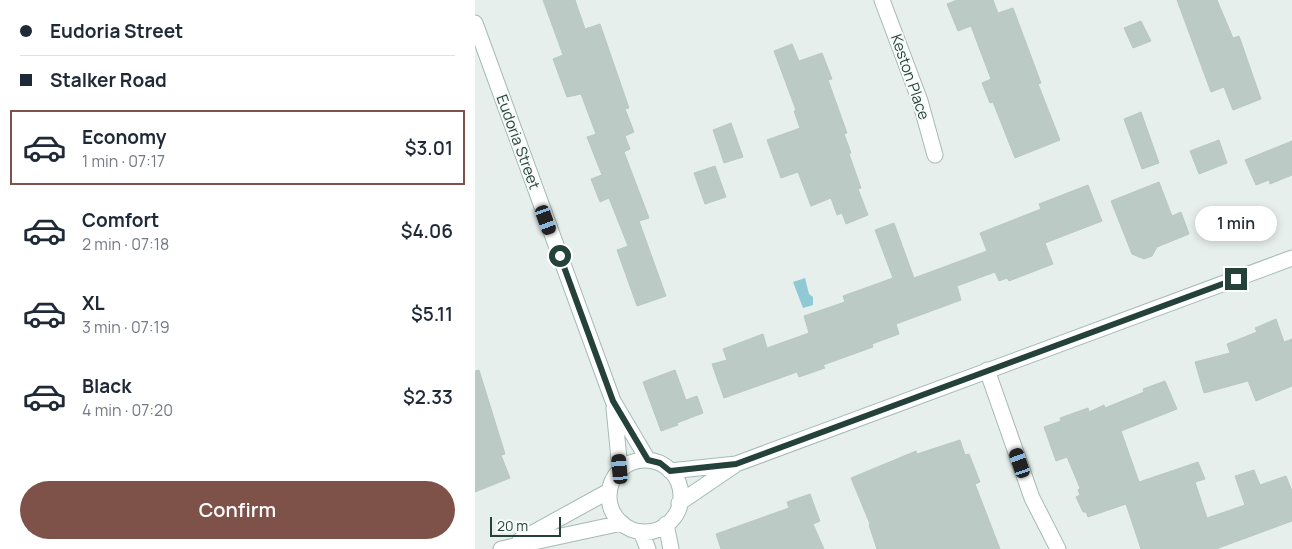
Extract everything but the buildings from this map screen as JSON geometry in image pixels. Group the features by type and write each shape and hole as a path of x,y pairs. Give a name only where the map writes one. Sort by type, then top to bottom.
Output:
{"main road":[{"name":"Keston Place","path":"882,0 920,101 935,156"},
{"name":"Eudoria Street","path":"475,23 613,401 648,460"},
{"path":"670,471 736,464 1292,258"},
{"path":"987,370 1032,498 1058,549"},
{"name":"Eudoria Street","path":"613,401 620,469"},
{"path":"648,460 660,463 670,471 679,486 679,504 673,518 667,524 656,529 641,532 622,524 614,514 610,503 609,491 613,479 620,469 633,462 648,460"},
{"path":"679,504 736,464"},
{"path":"503,548 609,491"},
{"path":"503,548 622,524"},
{"path":"667,524 671,549"},
{"path":"641,532 648,549"}],"water":[{"path":"805,278 809,294 813,297 813,305 803,308 793,282"}],"route":[{"path":"560,256 613,401 648,460 660,463 670,471 736,464 1236,279"}]}
